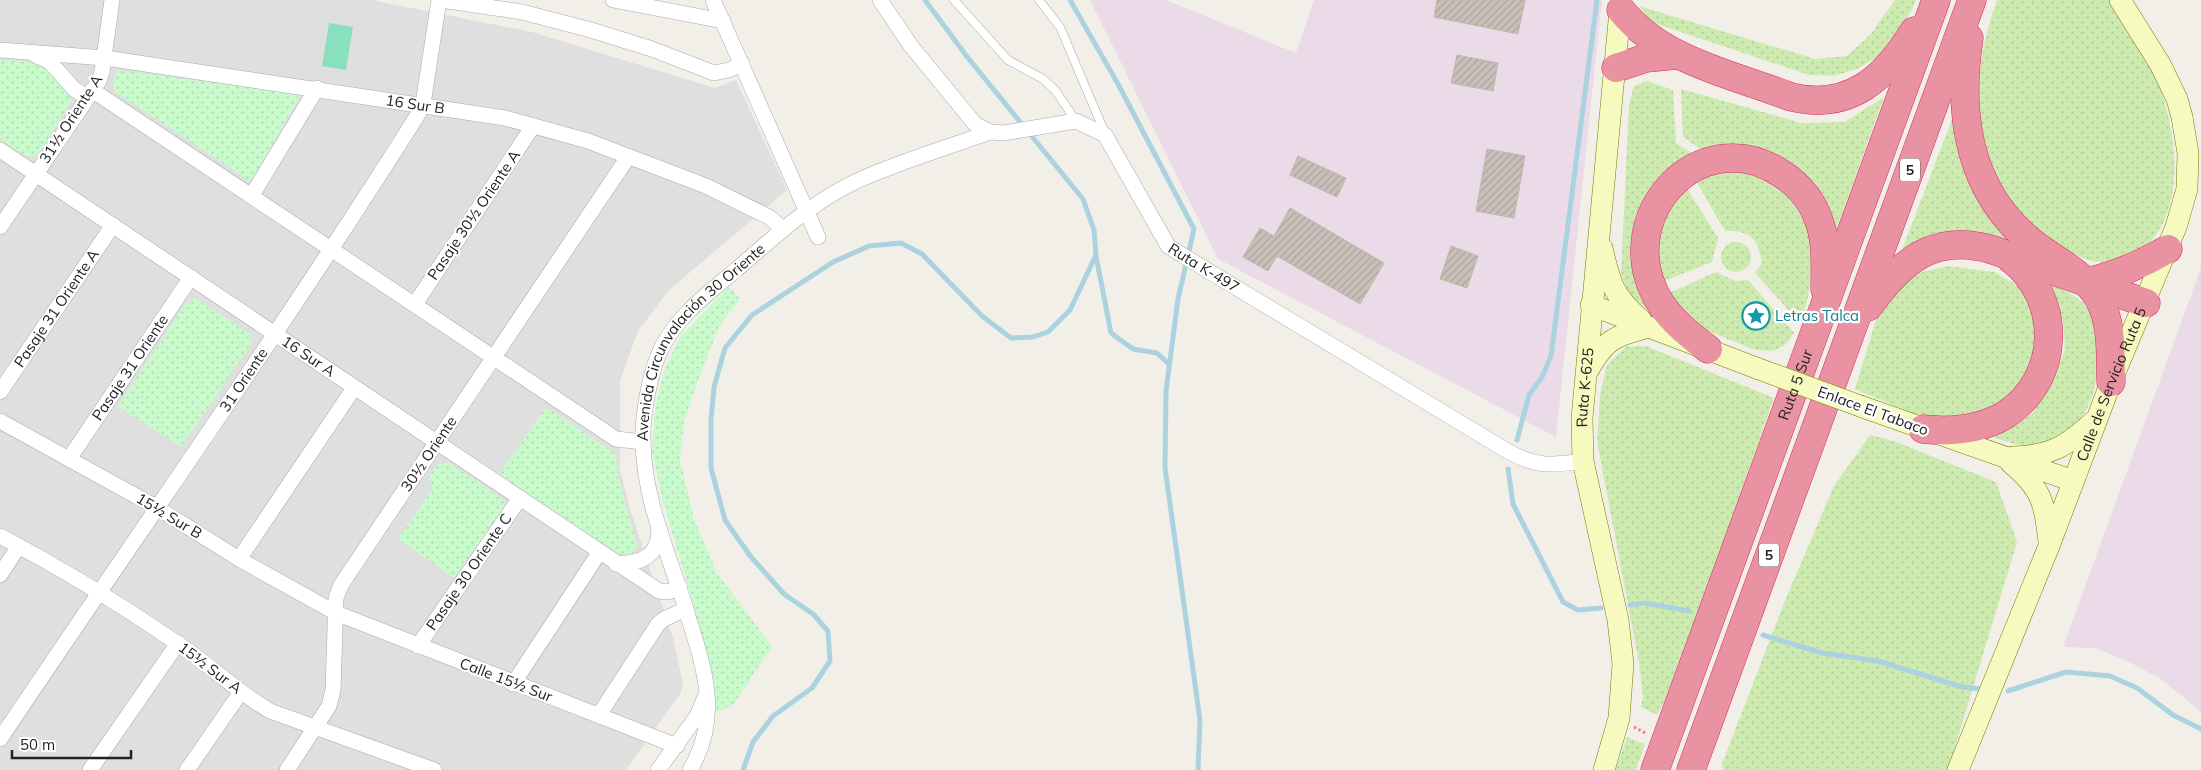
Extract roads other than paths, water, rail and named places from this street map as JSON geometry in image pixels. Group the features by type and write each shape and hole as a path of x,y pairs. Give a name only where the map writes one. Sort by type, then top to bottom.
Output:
{"highway":[{"path":"1621,5 1647,37 1676,55 1791,97 1818,101 1838,98 1866,87 1890,66 1934,0"},
{"name":"Ruta 5 Sur","path":"1655,770 1822,314 1934,0"},
{"name":"5","path":"1691,770 1972,0"},
{"path":"1976,0 1966,57 1964,93 1966,127 1975,162 1992,196 2010,220 2033,243 2087,282 2105,313 2109,331 2111,382"},
{"path":"1616,68 1646,58 1676,55"},
{"path":"1708,349 1684,330 1662,306 1650,283 1644,249 1648,224 1661,197 1681,176 1705,164 1736,159 1766,164 1788,178 1808,198 1820,222 1823,235 1825,270 1822,314"},
{"path":"1848,341 1867,308 1898,270 1920,254 1938,247 1957,244 1984,247 2146,303"},
{"path":"2087,282 2115,276 2141,265 2168,249"},
{"path":"1923,429 1964,429 1992,422 2014,408 2033,388 2040,376 2049,348 2050,327 2047,309 2037,286 2029,275 2002,253"}],"main road":[{"name":"Calle de Servicio Ruta 5","path":"1958,770 2049,546 2111,382 2168,249 2187,189 2189,162 2186,134 2180,108 2169,81 2120,0"},
{"name":"Ruta K-625","path":"1604,770 1619,718 1622,664 1619,627 1583,461 1582,418 1591,305 1621,5"},
{"path":"1599,232 1614,291 1626,308 1649,327"},
{"name":"Enlace El Tabaco","path":"1591,305 1860,406 2073,481"},
{"path":"1585,375 1597,354 1608,342 1622,334 1649,327"},
{"path":"2006,458 2033,457 2053,452 2071,442 2097,419"},
{"path":"2006,458 2029,478 2039,493 2045,510 2049,546"}],"street":[{"name":"31½ Oriente A","path":"0,227 90,94 102,72 112,0"},
{"path":"440,0 522,12 591,30 652,49 702,70 714,72 729,70 742,64"},
{"name":"31 Oriente","path":"0,739 333,249 423,104 440,0"},
{"path":"613,0 723,21"},
{"path":"713,0 818,237"},
{"path":"880,0 911,46 975,124 996,132 1070,122 1105,135"},
{"name":"16 Sur B","path":"0,50 104,58 317,88 505,118 588,141 706,186 769,217 783,229"},
{"name":"16 Sur B","path":"26,52 50,62 74,89 90,94 252,195 616,439 643,442"},
{"path":"252,195 317,88"},
{"name":"Pasaje 30½ Oriente A","path":"415,304 533,126"},
{"name":"Avenida Circunvalación 30 Oriente","path":"690,770 700,752 706,733 708,688 680,588 648,488 643,442 652,378 661,348 676,325 692,308 783,229 821,200 859,180 996,132"},
{"name":"Ruta K-497","path":"1105,135 1168,246 1203,269 1509,452 1529,462 1547,466 1583,461"},
{"name":"16 Sur A","path":"0,150 113,224 616,564 659,591 667,592 680,588"},
{"name":"30½ Oriente","path":"287,770 330,706 333,690 336,598 341,585 628,157"},
{"name":"Pasaje 31 Oriente A","path":"0,392 113,224"},
{"name":"Pasaje 31 Oriente","path":"69,459 191,277"},
{"path":"239,559 354,388"},
{"name":"15½ Sur B","path":"0,421 156,507 239,559 336,614"},
{"name":"Pasaje 30 Oriente C","path":"418,646 520,498"},
{"path":"616,564 640,562 652,554 657,544 659,525"},
{"name":"15½ Sur A","path":"0,536 98,593 178,644 241,692 270,711 434,770"},
{"path":"0,575 19,546"},
{"path":"513,684 599,553"},
{"path":"599,715 658,624 664,619 686,609"},
{"name":"Calle 15½ Sur","path":"336,614 677,746"},
{"path":"90,770 178,644"},
{"path":"658,770 697,716 708,688"},
{"path":"187,770 241,692"}],"lane":[{"path":"954,0 1008,60 1055,90 1070,122"},
{"path":"1039,0 1060,27 1105,135"}],"waterway":[{"path":"743,770 753,742 773,716 812,688 830,661 828,631 813,614 784,594 751,557 725,520 711,468 711,420 714,387 725,348 752,315 833,262 869,246 901,243 922,254 982,316 1011,338 1033,337 1048,332 1070,310 1096,255 1094,230 1083,199 968,58 925,0"},
{"path":"1070,0 1118,84 1194,229 1178,299 1166,391 1165,468 1200,720 1198,770"},
{"path":"1517,440 1529,395 1542,377 1551,356 1597,0"},
{"path":"1096,256 1111,333 1133,349 1157,353 1169,364"},
{"path":"1508,469 1513,504 1563,602 1578,610 1601,608"},
{"path":"1630,605 1645,603 1689,611"},
{"path":"1763,635 1822,653 1878,661 1962,687 1982,689"},
{"path":"2008,691 2066,672 2110,676 2137,688 2173,715 2201,729"}],"place":[{"name":"Letras Talca","path":"1756,316"}]}
